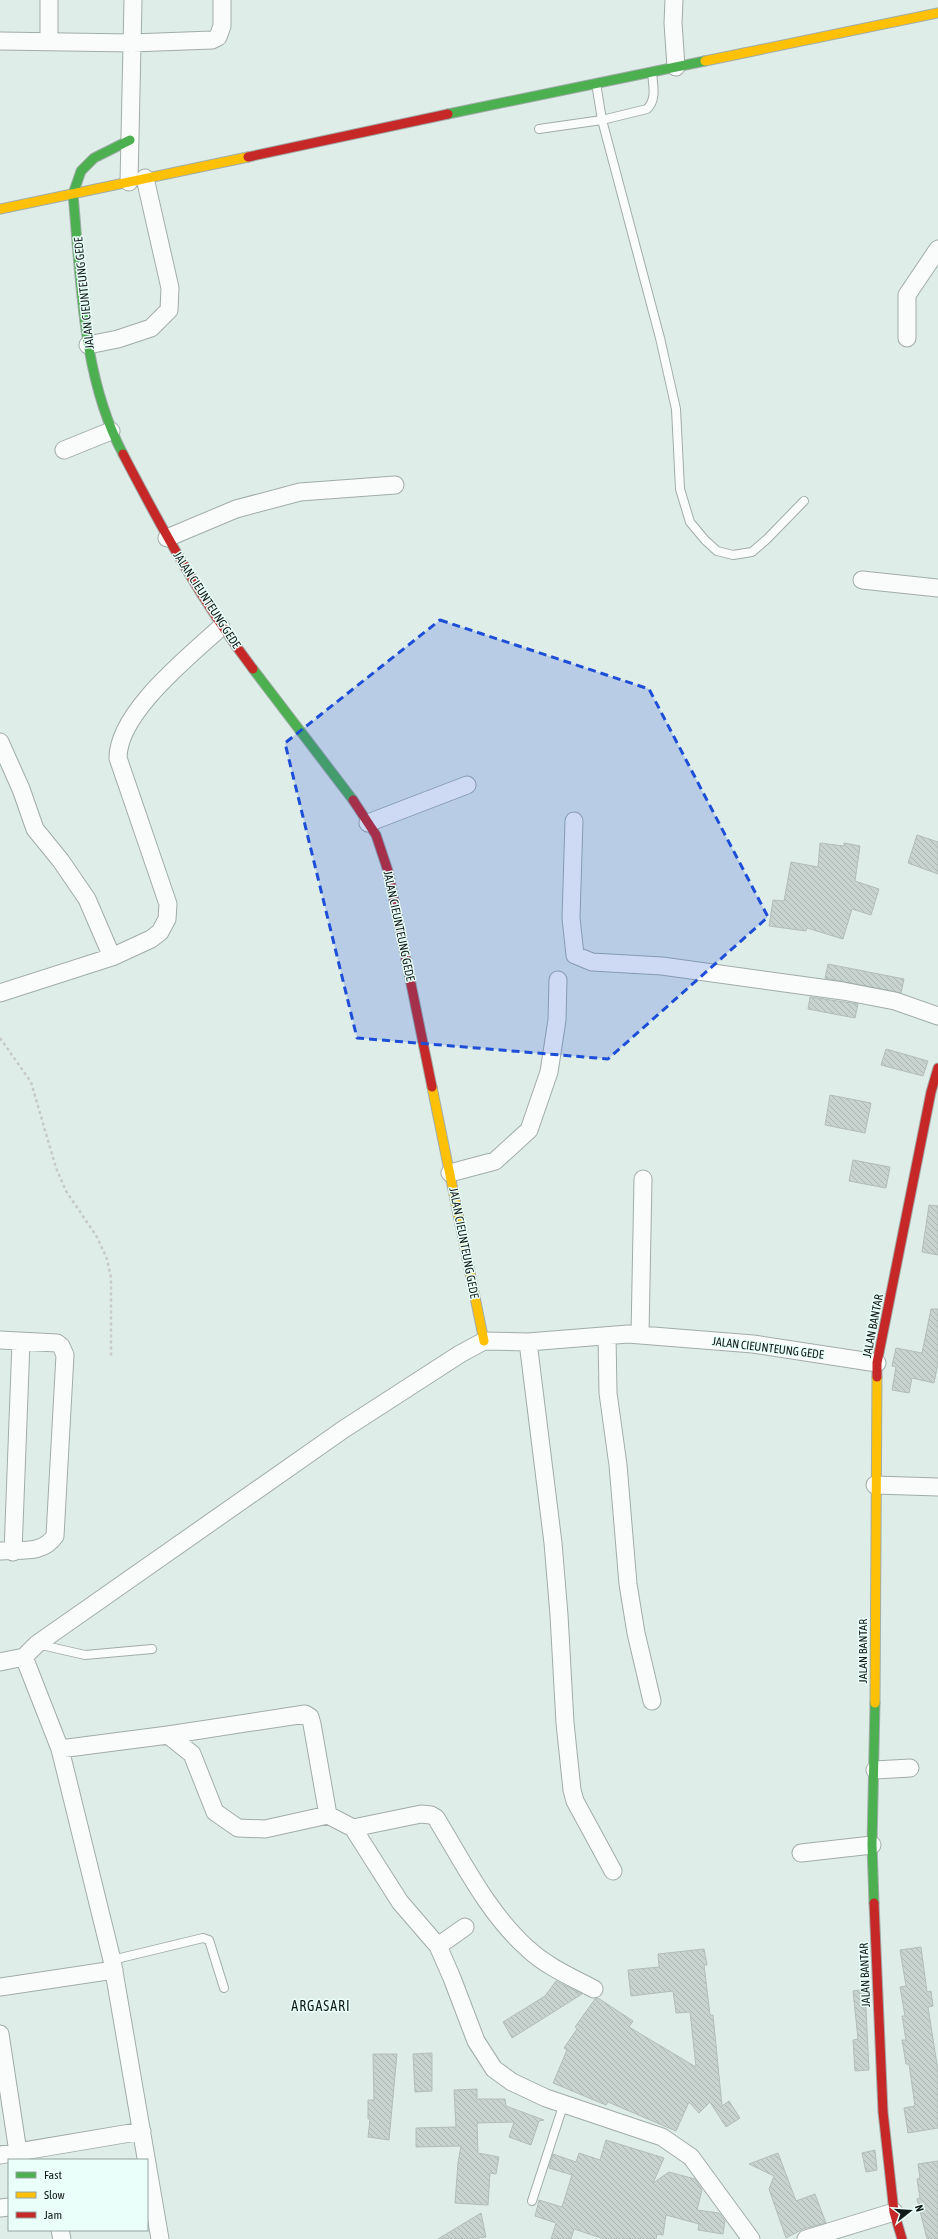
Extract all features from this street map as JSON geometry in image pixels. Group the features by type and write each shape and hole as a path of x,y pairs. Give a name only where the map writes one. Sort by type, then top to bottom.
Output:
{"street":[{"path":"49,0 49,42"},
{"path":"88,345 131,335 151,328 169,310 170,288 137,180 130,140 132,0"},
{"path":"0,41 132,43 212,40 218,37 222,26 222,0"},
{"path":"674,0 673,23 676,67"},
{"path":"0,209 596,83 938,13"},
{"path":"73,194 81,171 94,158 130,140"},
{"name":"JALAN CIEUNTEUNG GEDE","path":"73,194 88,345 110,431 167,538 221,627 358,806 376,835 388,871 484,1341 528,1342 640,1335 753,1344 877,1363"},
{"path":"907,338 907,295 938,249"},
{"path":"64,450 110,431"},
{"path":"167,538 236,509 300,492 395,485"},
{"path":"862,580 938,588"},
{"path":"0,993 112,957 151,940 160,932 167,920 168,904 118,758 118,746 146,698 163,680 221,627"},
{"path":"0,742 21,789 35,829 61,861 87,899 112,957"},
{"path":"368,823 467,786"},
{"path":"574,821 571,918 575,955 582,960 592,962 662,966 843,991 895,1001 938,1016"},
{"path":"450,1173 495,1161 529,1130 549,1072 557,1020 558,980"},
{"name":"JALAN BANTAR","path":"902,2239 894,2212 883,2112 872,1845 875,1770 875,1485 877,1363 931,1092 938,1068"},
{"path":"640,1335 644,1179"},
{"path":"607,1336 608,1393 618,1465 628,1584 636,1633 652,1701"},
{"path":"0,1340 57,1343 61,1346 65,1355 55,1536 50,1543 42,1548 7,1551 22,1342"},
{"path":"0,1662 24,1657 36,1644 344,1429 460,1354 484,1341"},
{"path":"528,1342 553,1543 560,1615 565,1723 572,1790 575,1801 613,1871"},
{"path":"875,1485 938,1488"},
{"path":"24,1657 60,1749 113,1965 147,2159"},
{"path":"60,1749 168,1735 305,1714 310,1717 312,1724 328,1815"},
{"path":"168,1735 192,1754 215,1812 238,1828 265,1829 328,1815 342,1820 353,1828 400,1902 438,1946 476,2041 494,2069 512,2082 546,2098 662,2137 691,2157 750,2239"},
{"path":"875,1770 910,1768"},
{"path":"353,1828 421,1814 431,1815 436,1818 492,1908 512,1932 527,1948 550,1965 594,1989"},
{"path":"801,1853 872,1845"},
{"path":"438,1946 465,1927"},
{"path":"0,1987 113,1965"},
{"path":"0,2034 18,2152"},
{"path":"0,2155 142,2131"},
{"path":"148,2167 160,2239"},
{"path":"806,2239 894,2212"}],"lane":[{"path":"539,129 602,120 647,109 652,104 654,96 652,72"},
{"path":"596,83 602,120 660,338 676,408 680,489 690,522 705,540 717,551 733,555 752,552 767,539 804,501"},
{"path":"36,1644 85,1655 152,1649"},
{"path":"113,1965 203,1938 209,1940 213,1949 224,1988"},
{"path":"532,2201 564,2103"}],"path":[{"path":"0,1038 31,1082 56,1168 66,1191 96,1237 107,1259 111,1278 111,1356"}],"highlighted area":[{"path":"440,620 649,689 768,917 608,1059 357,1038 285,743"}],"building":[{"path":"917,835 938,842 938,874 908,863"},
{"path":"820,843 844,846 844,843 860,846 855,881 879,889 871,915 852,909 843,939 807,928 806,931 769,926 773,900 784,901 791,862 818,867"},
{"path":"828,964 904,979 901,993 825,978"},
{"path":"810,997 858,1004 855,1018 808,1009"},
{"path":"886,1049 928,1061 923,1076 881,1065"},
{"path":"830,1095 871,1103 865,1133 825,1125"},
{"path":"853,1160 890,1167 886,1188 849,1181"},
{"path":"929,1205 938,1206 938,1255 922,1252"},
{"path":"931,1309 938,1309 938,1363 934,1383 912,1378 909,1393 892,1390 896,1367 892,1366 896,1348 922,1353"},
{"path":"921,1947 927,1992 931,1991 933,2006 928,2007 938,2071 938,2128 908,2133 904,2108 915,2106 909,2064 906,2064 902,2040 906,2040 902,2016 905,2016 900,1987 906,1986 900,1950"},
{"path":"704,1949 707,1965 704,1965 710,2015 713,2015 722,2106 729,2101 740,2118 726,2127 710,2102 699,2113 689,2102 676,2131 608,2102 606,2105 553,2083 567,2050 564,2048 577,2029 575,2027 595,1999 598,1998 633,2021 629,2027 696,2067 690,2012 676,2013 673,1991 631,1996 628,1970 659,1967 658,1954"},
{"path":"556,1981 582,1994 512,2038 503,2022 545,1996"},
{"path":"865,1989 869,2070 855,2071 853,2040 858,2039 853,1991"},
{"path":"432,2053 432,2091 415,2092 413,2054"},
{"path":"373,2054 397,2054 389,2140 368,2137 370,2119 368,2119 368,2100 374,2100"},
{"path":"477,2089 477,2099 505,2099 506,2106 544,2120 539,2121 531,2145 509,2137 514,2122 477,2123 478,2153 499,2157 496,2174 490,2173 488,2205 455,2203 458,2163 461,2146 416,2147 416,2128 456,2127 454,2090"},
{"path":"606,2140 664,2158 653,2183 669,2172 695,2179 702,2190 697,2210 719,2213 725,2221 723,2234 698,2230 699,2224 666,2215 663,2235 657,2234 656,2239 604,2239 574,2229 571,2239 551,2239 556,2223 535,2216 539,2200 562,2207 572,2175 549,2168 553,2154 576,2162 579,2153 600,2160"},
{"path":"875,2150 877,2170 866,2172 862,2153"},
{"path":"778,2153 796,2201 815,2194 826,2223 803,2229 786,2238 769,2189 774,2176 749,2164"},
{"path":"938,2161 938,2239 927,2239 917,2199 920,2198 917,2179 920,2178 918,2164"},
{"path":"481,2213 486,2237 473,2239 438,2239"}],"traffic: fast":[{"path":"448,114 705,61"},
{"path":"123,454 109,424 91,361 82,294 73,194 81,171 94,158 130,140"},
{"path":"253,669 353,800"},
{"path":"874,1903 872,1845 875,1703"}],"traffic: slow":[{"path":"705,61 938,13"},
{"path":"0,209 248,157"},
{"path":"432,1087 484,1341"},
{"path":"875,1703 877,1377"}],"traffic: jam":[{"path":"248,157 448,114"},
{"path":"123,454 153,510 200,591 234,644 253,669"},
{"path":"353,800 376,835 388,871 432,1087"},
{"path":"877,1377 877,1363 931,1092 938,1068"},
{"path":"874,1903 883,2112 894,2212 902,2239"}],"district":[{"name":"ARGASARI","path":"321,2006"}]}
